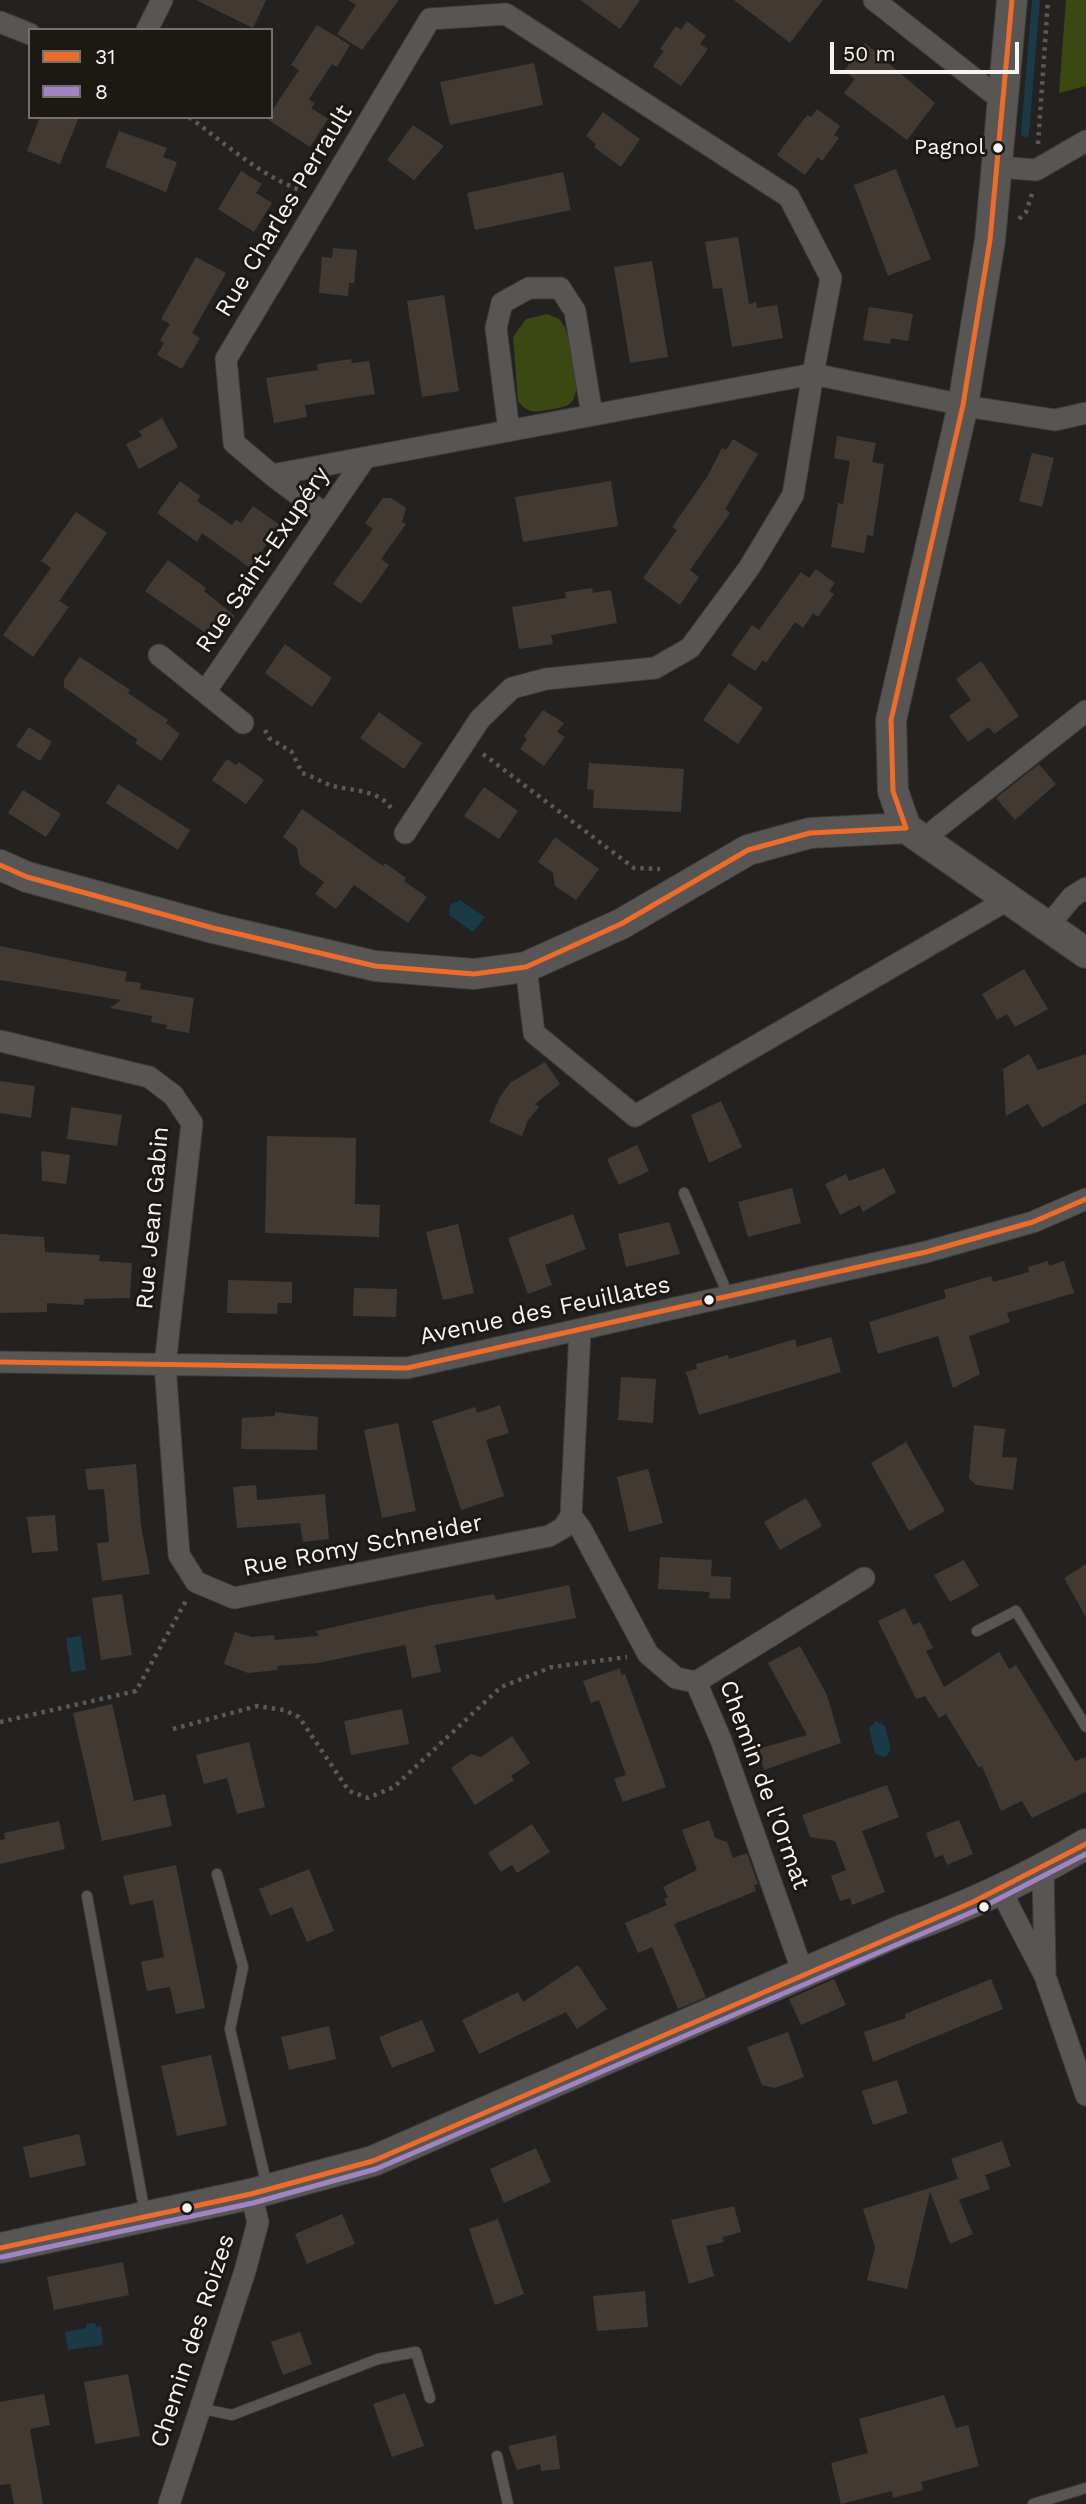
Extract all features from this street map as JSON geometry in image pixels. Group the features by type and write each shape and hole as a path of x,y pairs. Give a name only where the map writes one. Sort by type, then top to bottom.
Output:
{"street":[{"path":"148,28 162,0"},
{"path":"874,0 1004,102"},
{"path":"1012,0 999,167 1003,221 891,720 892,791 916,835 1086,953"},
{"name":"Rue Charles Perrault","path":"326,515 234,443 226,359 430,19 506,14 789,197 831,278 813,374"},
{"path":"0,22 28,33"},
{"path":"999,167 1036,170 1086,141"},
{"path":"509,431 496,328 502,303 529,288 560,288 575,310 592,415"},
{"path":"405,833 480,719 512,688 546,679 655,668 690,648 749,568 793,495 813,374"},
{"path":"272,475 813,374 963,405 1055,420 1086,413"},
{"name":"Rue Saint-Exupéry","path":"205,692 365,458"},
{"name":"Rue Saint-Exupéry","path":"159,655 243,723"},
{"path":"0,865 27,877 213,928 375,966 474,974 526,967 621,924 748,850 810,833 916,835 936,829 1018,761 1086,711"},
{"path":"1048,926 1072,897 1086,888"},
{"path":"526,967 534,1033 635,1116 1009,900"},
{"name":"Rue Jean Gabin","path":"0,1041 149,1077 173,1095 192,1123 165,1365"},
{"name":"Avenue des Feuillates","path":"0,1362 407,1368 926,1252 1033,1222 1086,1199"},
{"path":"580,1331 571,1516 581,1529 648,1654 676,1678 696,1682"},
{"path":"165,1365 179,1555 196,1582"},
{"name":"Rue Romy Schneider","path":"196,1582 234,1598 549,1536 563,1528 571,1516"},
{"name":"Chemin de l'Ormat","path":"803,1973 721,1740 696,1682 864,1578"},
{"path":"0,2248 259,2191 373,2161 803,1973 1001,1891 1086,1844"},
{"path":"1043,1870 1045,1976"},
{"path":"1001,1891 1045,1976 1086,2095"},
{"name":"Chemin des Roizes","path":"169,2504 245,2271 258,2222 259,2191"}],"lane":[{"path":"684,1193 729,1297"},
{"path":"977,1631 1016,1611 1086,1727"},
{"path":"217,1874 243,1967 230,2029 259,2191"},
{"path":"87,1896 145,2217"},
{"path":"199,2408 232,2415 378,2360 416,2352 430,2398"},
{"path":"496,2456 508,2504"},
{"path":"1036,2504 1086,2488"}],"path":[{"path":"1003,221 1026,212 1032,201 1048,0"},
{"path":"191,119 241,159 275,181 322,198"},
{"path":"243,723 256,711 263,721 265,732 292,752 303,773 333,786 366,792 388,803 405,833"},
{"path":"466,741 634,868 662,869 668,873 677,889"},
{"path":"0,1721 136,1691 196,1582"},
{"path":"173,1729 257,1706 284,1710 299,1717 349,1791 368,1798 394,1787 501,1687 552,1667 648,1654"}],"green space":[{"path":"1066,0 1086,0 1086,86 1059,93"},
{"path":"547,314 559,319 565,327 575,369 576,391 568,405 534,411 518,401 513,337 526,319"}],"water":[{"path":"460,900 485,917 473,932 449,915 450,905"},
{"path":"81,1636 86,1670 71,1672 66,1638"},
{"path":"876,1721 885,1726 891,1750 885,1757 875,1754 869,1728"},
{"path":"95,2323 96,2327 101,2326 103,2345 68,2350 65,2332 86,2328 86,2324"}],"building":[{"path":"196,0 266,0 253,28"},
{"path":"348,0 399,0 362,50 337,34 356,5"},
{"path":"580,0 640,0 620,29"},
{"path":"734,0 823,0 790,43"},
{"path":"687,21 706,36 700,44 708,49 681,86 653,66 664,51 660,49 676,26 681,30"},
{"path":"317,25 350,45 337,67 332,64 309,99 315,103 311,108 328,119 310,147 267,119 273,119 273,109 299,70 291,65"},
{"path":"865,43 935,103 907,140 844,93 855,79 844,71"},
{"path":"534,63 543,105 450,125 440,82"},
{"path":"817,109 840,126 834,135 839,138 822,161 818,157 805,175 777,155 807,115 811,117"},
{"path":"603,112 640,139 621,167 594,147 596,144 586,136"},
{"path":"39,119 78,119 60,164 27,151"},
{"path":"413,125 444,146 414,180 387,160"},
{"path":"119,131 167,148 163,157 177,162 166,192 105,167"},
{"path":"896,169 931,259 888,276 854,185"},
{"path":"241,171 262,184 256,193 272,203 254,232 218,209"},
{"path":"563,172 571,210 475,230 467,193"},
{"path":"738,237 749,304 756,302 757,308 777,305 783,338 732,347 722,288 713,289 705,242"},
{"path":"333,248 357,250 354,283 349,283 348,296 319,293 322,257 332,258"},
{"path":"196,257 226,273 192,333 200,338 182,369 157,355 164,343 160,340 170,324 161,319"},
{"path":"652,261 668,357 630,363 614,267"},
{"path":"444,295 459,391 422,397 407,301"},
{"path":"869,307 913,314 908,341 891,338 890,344 863,340"},
{"path":"351,359 352,363 369,361 375,394 305,405 307,417 274,423 266,378 318,370 317,364"},
{"path":"162,418 178,447 139,469 126,444 142,436 139,431"},
{"path":"837,436 876,443 872,462 884,464 873,536 867,535 864,553 831,547 838,503 843,504 850,461 834,458"},
{"path":"733,439 758,454 725,509 730,513 690,570 699,577 680,605 643,578 677,530 672,527 707,477 722,448 726,450"},
{"path":"1032,453 1054,458 1042,507 1019,501"},
{"path":"180,481 200,496 197,501 232,525 236,519 241,523 253,506 280,525 250,568 202,533 197,542 157,513"},
{"path":"611,481 618,526 523,542 515,497"},
{"path":"383,498 391,498 406,508 402,522 406,524 381,559 389,565 361,604 333,584 373,529 365,523"},
{"path":"76,512 107,533 59,601 69,607 33,657 3,635 51,568 41,561"},
{"path":"168,560 206,588 204,591 235,616 217,641 145,591"},
{"path":"816,569 835,583 829,591 834,594 818,617 813,613 803,628 795,622 766,663 763,660 755,671 731,655 752,625 759,630 801,572 809,578"},
{"path":"592,588 593,593 611,590 617,623 551,635 553,644 519,649 512,607 566,598 565,592"},
{"path":"285,644 332,678 312,707 265,673"},
{"path":"80,657 130,690 128,693 168,720 166,723 180,734 161,761 135,743 138,740 64,687 64,679"},
{"path":"981,661 1019,716 994,734 989,727 968,742 949,716 971,700 956,679"},
{"path":"729,683 763,708 738,744 703,720"},
{"path":"543,710 564,723 557,732 565,737 544,766 520,749 527,739 524,736"},
{"path":"379,712 422,743 404,769 360,738"},
{"path":"29,727 52,742 40,761 16,746"},
{"path":"227,759 236,765 239,762 264,780 246,804 212,780"},
{"path":"589,763 684,769 681,812 593,808 594,790 587,789"},
{"path":"1039,764 1056,784 1015,820 996,798"},
{"path":"118,784 190,830 178,850 106,803"},
{"path":"484,787 518,811 499,839 464,816"},
{"path":"23,790 61,814 46,837 8,813"},
{"path":"302,809 383,866 385,863 427,897 408,923 354,885 336,909 315,894 324,882 300,865 297,848 283,837"},
{"path":"555,837 599,869 576,900 555,886 553,873 538,862"},
{"path":"0,946 127,972 125,981 141,983 140,989 194,998 189,1033 166,1029 167,1025 151,1022 152,1016 110,1008 121,1000 0,980"},
{"path":"1024,969 1048,1009 1015,1027 1007,1014 997,1020 982,994"},
{"path":"1029,1054 1038,1070 1086,1054 1086,1103 1042,1128 1028,1104 1006,1116 1003,1069"},
{"path":"545,1062 560,1084 535,1104 539,1107 528,1120 522,1136 489,1122 500,1097 510,1083"},
{"path":"0,1081 35,1086 31,1118 0,1113"},
{"path":"721,1101 742,1147 709,1163 691,1115"},
{"path":"71,1107 122,1115 117,1146 67,1139"},
{"path":"267,1136 356,1138 355,1204 380,1205 379,1237 265,1233"},
{"path":"637,1145 649,1171 619,1185 607,1159"},
{"path":"41,1151 70,1155 66,1184 42,1181"},
{"path":"884,1168 896,1192 863,1212 860,1205 840,1215 825,1184 846,1174 849,1181"},
{"path":"792,1188 801,1223 748,1237 738,1202"},
{"path":"573,1214 586,1249 545,1265 552,1285 528,1294 508,1238"},
{"path":"669,1222 680,1254 626,1267 618,1234"},
{"path":"458,1224 474,1293 443,1300 426,1232"},
{"path":"0,1234 44,1237 45,1252 100,1255 99,1261 132,1263 130,1298 84,1299 84,1305 47,1303 47,1312 0,1313"},
{"path":"1048,1261 1049,1266 1064,1261 1074,1293 1007,1313 1010,1322 969,1336 980,1374 953,1388 938,1336 878,1354 869,1322 946,1298 944,1290 991,1276 993,1282 1029,1272 1028,1267"},
{"path":"228,1280 292,1282 292,1303 278,1303 277,1314 227,1313"},
{"path":"354,1288 397,1289 396,1317 353,1316"},
{"path":"831,1337 841,1372 699,1415 686,1372 697,1369 696,1364 728,1355 729,1359 795,1339 797,1347"},
{"path":"621,1377 656,1379 653,1423 618,1420"},
{"path":"500,1405 509,1433 486,1440 504,1496 461,1510 432,1421 475,1407 477,1413"},
{"path":"275,1412 318,1417 317,1450 241,1449 242,1418 275,1416"},
{"path":"398,1423 416,1511 382,1518 364,1430"},
{"path":"974,1425 1005,1429 1002,1457 1017,1458 1013,1490 976,1485 969,1478"},
{"path":"906,1442 945,1511 909,1531 871,1463"},
{"path":"136,1464 141,1525 150,1574 102,1581 97,1543 109,1542 104,1489 88,1490 85,1469"},
{"path":"648,1469 663,1523 629,1532 617,1477"},
{"path":"256,1485 257,1500 325,1494 329,1539 303,1542 300,1523 237,1528 233,1487"},
{"path":"806,1498 822,1526 780,1550 764,1522"},
{"path":"55,1515 58,1551 32,1553 27,1517"},
{"path":"660,1557 712,1560 711,1576 731,1577 730,1599 709,1598 710,1592 658,1589"},
{"path":"964,1560 979,1586 950,1602 934,1575"},
{"path":"1086,1564 1086,1617 1064,1578"},
{"path":"569,1585 576,1618 435,1645 441,1672 412,1678 405,1645 318,1663 277,1666 278,1670 248,1673 224,1664 235,1632 252,1637 274,1635 275,1640 318,1636 316,1631 427,1606 494,1594 496,1600"},
{"path":"122,1594 132,1655 101,1660 92,1598"},
{"path":"905,1608 913,1625 920,1622 933,1648 926,1651 944,1687 999,1652 1009,1669 1016,1665 1075,1761 1086,1757 1086,1792 1032,1818 1022,1801 1001,1811 982,1766 979,1768 946,1714 939,1718 925,1696 916,1699 878,1621"},
{"path":"800,1646 827,1695 841,1743 764,1770 758,1749 807,1735 768,1663"},
{"path":"620,1668 621,1675 625,1674 666,1787 623,1802 614,1779 626,1775 599,1700 591,1703 583,1681"},
{"path":"112,1704 134,1801 165,1794 172,1826 102,1841 73,1713"},
{"path":"402,1709 409,1744 351,1755 344,1721"},
{"path":"512,1736 530,1763 511,1776 514,1780 475,1805 451,1768 471,1754 481,1757"},
{"path":"249,1742 265,1807 237,1814 227,1778 204,1784 196,1755"},
{"path":"887,1785 899,1817 862,1831 885,1892 852,1905 850,1898 840,1901 831,1876 846,1870 835,1841 810,1837 802,1815"},
{"path":"709,1820 715,1838 727,1842 733,1858 747,1853 758,1884 754,1885 756,1891 674,1924 706,1997 678,2009 652,1947 638,1953 625,1923 667,1905 664,1899 668,1897 663,1887 697,1870 682,1830"},
{"path":"959,1820 973,1854 947,1865 943,1855 935,1858 926,1833"},
{"path":"59,1821 65,1849 0,1864 0,1840 5,1839 4,1833"},
{"path":"532,1824 550,1852 517,1873 512,1865 501,1872 488,1853"},
{"path":"176,1865 205,2008 176,2014 170,1987 147,1991 141,1962 164,1957 153,1900 130,1905 123,1876"},
{"path":"309,1869 334,1931 307,1942 292,1907 270,1916 259,1889"},
{"path":"578,1965 607,2009 577,2029 566,2012 479,2054 462,2020 518,1992 523,2002"},
{"path":"834,1979 846,2005 801,2025 789,1999"},
{"path":"991,1979 1003,2009 873,2062 864,2032 906,2018 905,2014"},
{"path":"422,2020 435,2051 392,2068 379,2037"},
{"path":"329,2026 336,2059 289,2070 281,2037"},
{"path":"788,2032 804,2077 775,2088 762,2085 747,2047"},
{"path":"211,2055 227,2125 177,2136 161,2066"},
{"path":"897,2080 908,2113 873,2125 862,2091"},
{"path":"79,2134 86,2165 30,2178 23,2147"},
{"path":"1002,2141 1011,2166 985,2175 990,2189 959,2200 973,2234 950,2244 930,2192 907,2289 867,2280 875,2247 863,2209 958,2179 951,2159"},
{"path":"536,2148 551,2182 504,2203 490,2169"},
{"path":"734,2206 741,2232 723,2237 724,2242 706,2246 714,2276 689,2284 671,2220"},
{"path":"342,2214 355,2244 307,2264 295,2234"},
{"path":"498,2219 524,2294 495,2305 469,2229"},
{"path":"123,2262 129,2295 54,2310 47,2277"},
{"path":"645,2291 648,2327 597,2331 593,2296"},
{"path":"300,2332 312,2364 283,2375 271,2342"},
{"path":"128,2374 140,2436 95,2444 84,2382"},
{"path":"405,2393 424,2446 392,2457 373,2404"},
{"path":"44,2394 50,2425 30,2429 43,2504 14,2504 10,2484 0,2485 0,2402"},
{"path":"944,2395 956,2428 968,2425 979,2466 921,2482 923,2490 893,2498 892,2491 841,2504 831,2463 868,2453 859,2419"},
{"path":"556,2435 560,2469 541,2471 540,2464 517,2470 508,2446"}],"waterway":[{"path":"1025,133 1036,0"}],"transit line":[{"name":"31","path":"906,828 893,791 891,720 963,405 990,240 1012,0"},
{"name":"31","path":"0,865 27,877 213,928 375,966 474,974 526,967 621,924 748,850 810,833 906,828"},
{"name":"31","path":"0,1362 407,1368 926,1252 1033,1222 1086,1199"},
{"name":"31","path":"0,2248 251,2194 373,2161 973,1902 1086,1844"},
{"name":"8","path":"2,2257 253,2203 376,2169 977,1910 1086,1854"}],"place":[{"name":"Pagnol","path":"998,148"}]}
